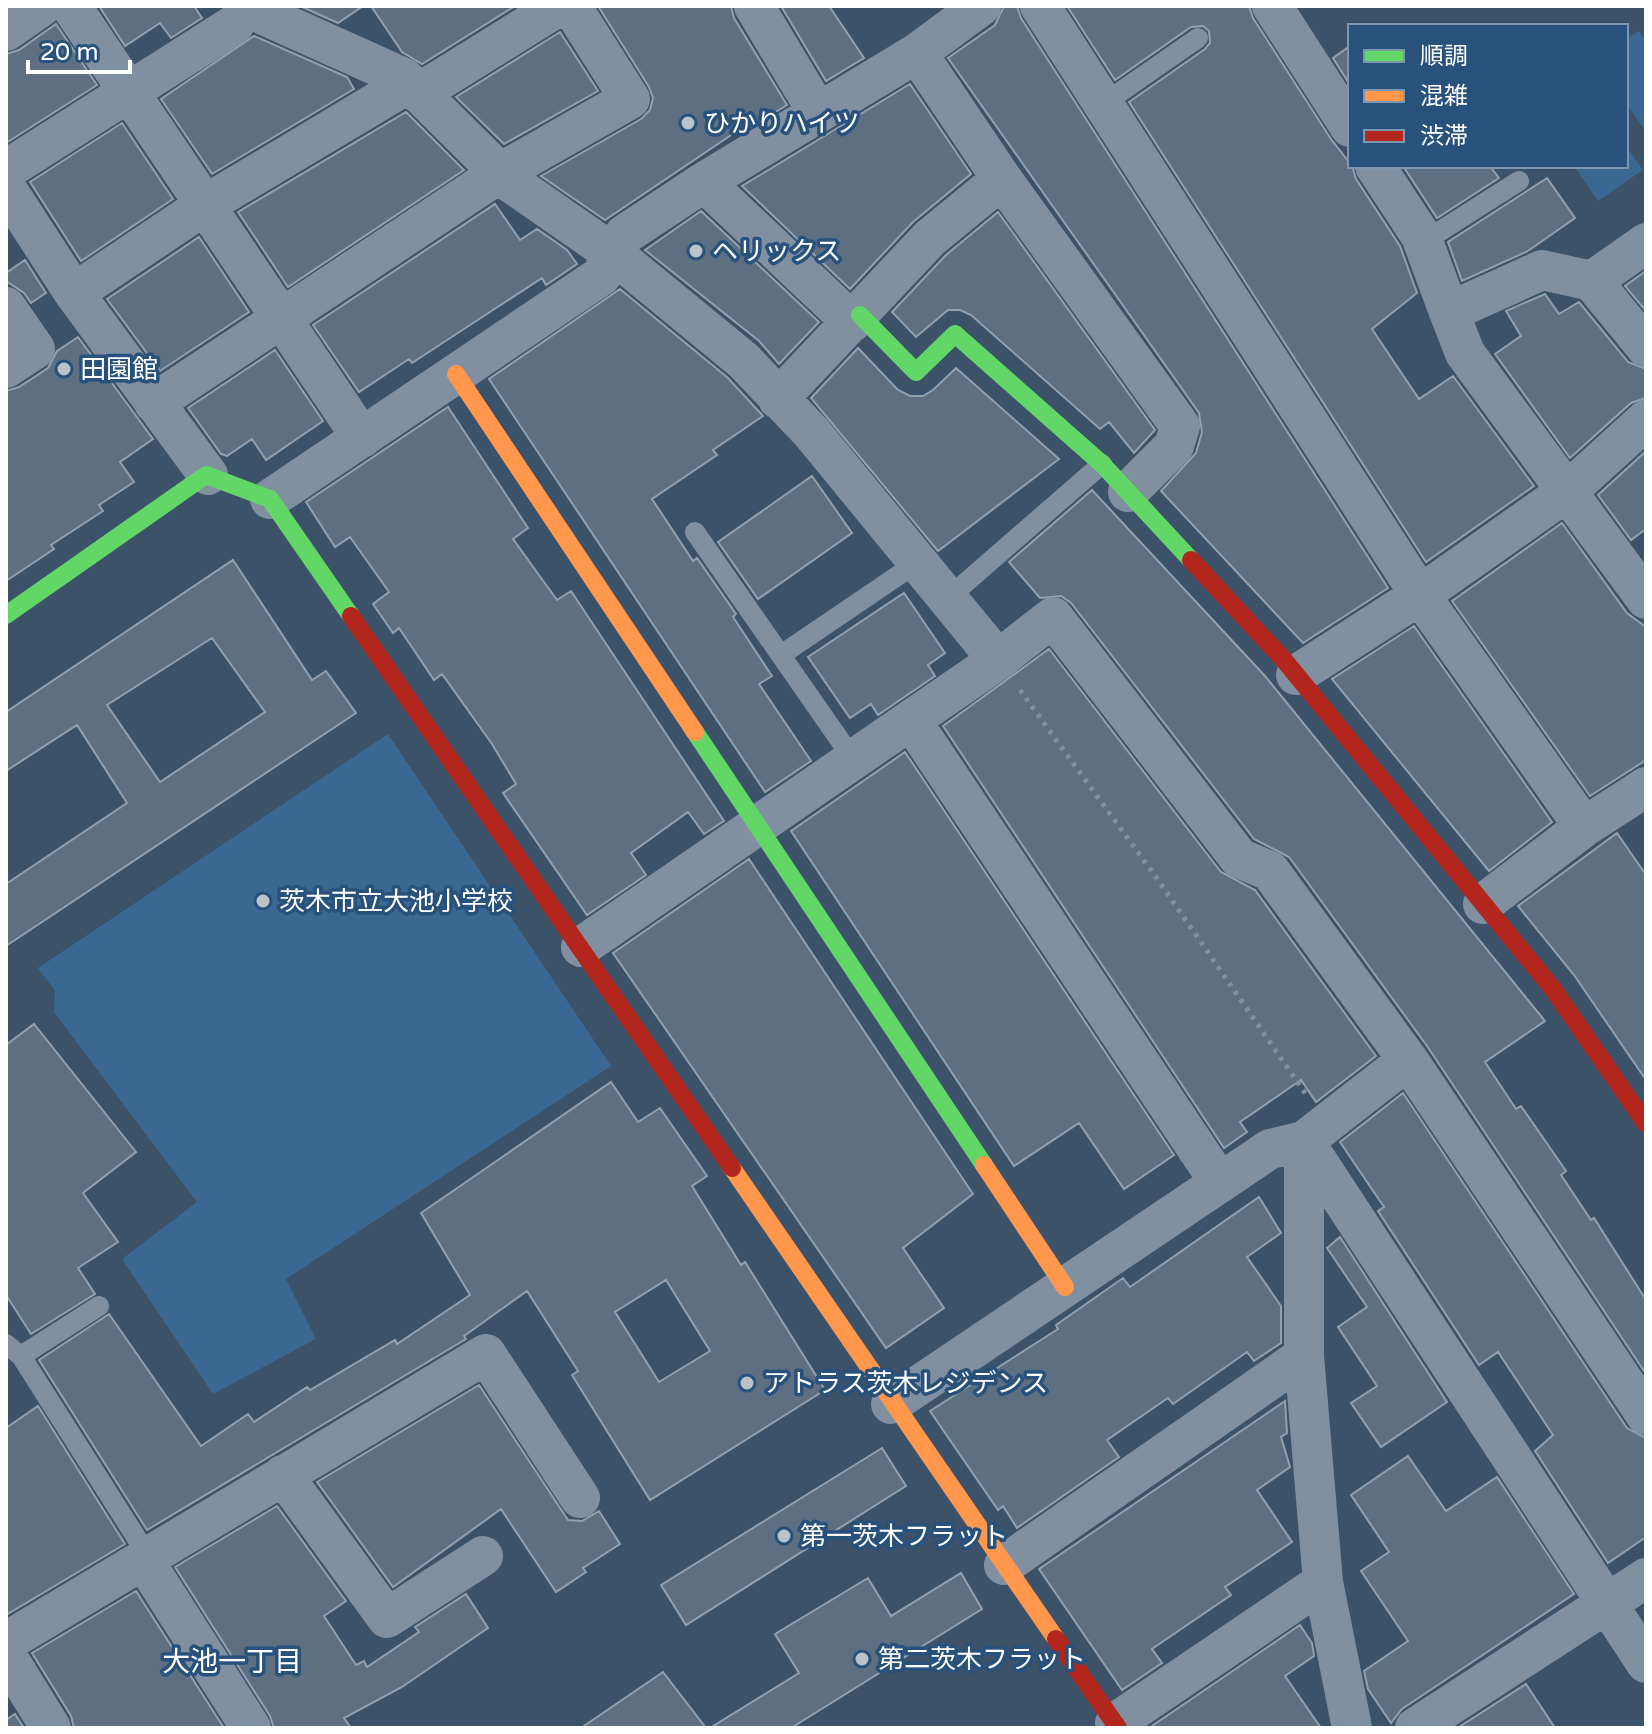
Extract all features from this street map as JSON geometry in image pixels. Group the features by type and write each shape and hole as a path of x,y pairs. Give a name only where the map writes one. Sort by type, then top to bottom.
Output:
{"street":[{"path":"6,31 42,6"},
{"path":"71,6 362,438"},
{"path":"74,293 205,205 559,6"},
{"path":"154,403 500,173 630,99 571,6"},
{"path":"754,6 817,111"},
{"path":"270,499 601,276 624,235 817,111 925,31 981,6"},
{"path":"1040,6 1420,595 1584,827"},
{"path":"1272,6 1348,124"},
{"path":"6,170 239,16 414,88 500,173 615,255 744,361 812,433 998,660"},
{"path":"925,31 1002,179 1180,426 1174,446 1115,478"},
{"path":"1376,168 1423,242 1465,353 1569,490 1646,599"},
{"path":"778,399 930,238 1002,179"},
{"path":"704,182 916,372 955,334 1115,478 1296,675 1553,989 1646,1124"},
{"path":"6,188 74,293 208,475 270,499 581,947 891,1404 1116,1725 1323,1582"},
{"path":"1592,281 1646,243"},
{"path":"1449,312 1542,270 1592,281 1646,347"},
{"path":"6,307 35,349 6,368"},
{"path":"456,374 1065,1287"},
{"path":"1296,675 1420,595 1569,490 1646,420"},
{"path":"6,615 208,475"},
{"path":"581,947 998,660 1053,617 1239,858 1270,871 1408,1060 1646,1415"},
{"path":"911,720 1220,1183"},
{"path":"1483,904 1584,827 1646,787"},
{"path":"891,1404 1270,1149 1304,1141 1408,1060"},
{"path":"1304,1141 1304,1356 1323,1582 1352,1728"},
{"path":"1304,1141 1646,1663"},
{"path":"6,1642 486,1354 580,1498"},
{"path":"1004,1565 1304,1356"},
{"path":"283,1475 387,1618 483,1556"},
{"path":"145,1558 251,1728"},
{"path":"1415,1728 1646,1578"},
{"path":"6,1655 17,1696 51,1728"}],"lane":[{"path":"1103,104 1198,38"},
{"path":"1423,242 1519,181"},
{"path":"948,598 1115,478"},
{"path":"695,532 853,759"},
{"path":"781,655 918,562"},
{"path":"99,1306 13,1350 145,1558"}],"path":[{"path":"998,660 1158,880 1312,1105 1304,1141"}],"shaded area":[{"path":"1639,31 1646,41 1646,132 1628,106 1628,38"},
{"path":"1628,149 1643,170 1598,201 1575,168 1628,168"},
{"path":"388,734 611,1066 286,1279 316,1339 213,1394 122,1259 197,1202 54,1012 55,991 38,968"}],"building":[{"path":"99,6 194,6 202,18 171,38 160,23 125,46"},
{"path":"300,6 363,6 338,23"},
{"path":"371,6 515,6 422,64 402,52"},
{"path":"598,6 731,6 734,18 787,105 746,130 752,121 605,220 541,176 641,119 650,110 653,98 649,87"},
{"path":"781,6 829,6 864,58 826,81"},
{"path":"1004,6 1017,6 1021,18 1388,588 1303,643 1161,491 1196,453 1202,432 1199,413 948,58 995,25"},
{"path":"1067,6 1249,6 1253,18 1348,161 1348,168 1353,168 1356,179 1400,246 1417,293 1372,329 1419,399 1453,376 1534,486 1426,562 1129,102 1205,49 1210,43 1209,31 1203,26 1191,27 1115,80"},
{"path":"56,24 97,85 6,143 6,54 19,50"},
{"path":"560,32 598,91 504,144 456,97"},
{"path":"254,36 347,77 354,89 212,174 161,99"},
{"path":"1348,47 1348,82 1333,58"},
{"path":"910,84 971,174 913,222 850,289 742,186"},
{"path":"406,112 464,170 288,287 238,212"},
{"path":"122,123 173,199 81,261 30,182"},
{"path":"1404,168 1492,168 1499,178 1437,218"},
{"path":"1547,178 1575,218 1528,251 1462,281 1448,242"},
{"path":"495,204 520,240 537,229 567,250 577,264 546,285 542,278 412,363 409,359 359,392 313,325"},
{"path":"701,211 819,322 779,364 759,341 645,250"},
{"path":"998,212 1155,430 1134,453 1109,422 1100,429 971,315 960,310 948,310 916,337 892,312 946,255"},
{"path":"199,237 249,312 160,371 107,299"},
{"path":"25,260 46,293 31,303 24,293 6,281 6,273"},
{"path":"1646,271 1646,311 1625,286"},
{"path":"620,289 728,378 763,416 713,450 717,455 652,499 693,561 697,558 736,614 733,617 772,676 759,684 811,761 765,792 489,379"},
{"path":"1545,294 1559,314 1579,302 1628,362 1646,369 1646,398 1631,403 1570,458 1495,354 1521,336 1506,311"},
{"path":"78,337 153,439 120,462 134,482 99,505 103,511 51,545 54,549 6,581 6,391 19,387 48,368 57,351"},
{"path":"858,348 898,390 910,396 923,396 933,390 956,368 1059,459 938,551 811,398"},
{"path":"275,350 323,421 266,460 252,439 227,456 221,454 188,408"},
{"path":"448,407 528,528 513,539 557,600 571,591 724,821 704,834 688,812 631,853 646,875 587,915 503,793 516,784 492,744 442,674 434,680 399,628 393,633 373,604 389,592 350,537 335,547 306,502"},
{"path":"1646,451 1646,529 1631,540 1598,495"},
{"path":"812,476 852,533 758,599 718,542"},
{"path":"1092,490 1265,676 1545,1021 1485,1062 1516,1109 1521,1106 1566,1171 1561,1175 1591,1220 1594,1218 1646,1300 1646,1374 1427,1046 1289,857 1254,839 1071,603 1061,596 1040,598 1009,562"},
{"path":"1562,523 1627,613 1646,627 1646,760 1590,796 1452,601"},
{"path":"233,560 312,680 326,671 356,713 6,946 6,884 127,803 77,725 6,771 6,712","holes":["212,638 265,712 160,782 107,705"]},
{"path":"904,593 945,653 928,665 935,676 878,715 871,704 850,718 808,657"},
{"path":"1414,626 1552,822 1489,871 1332,679"},
{"path":"1049,649 1221,872 1255,890 1376,1056 1316,1102 1301,1080 1240,1122 1247,1132 1224,1148 943,726"},
{"path":"905,752 1174,1155 1124,1189 1079,1123 1014,1166 791,831"},
{"path":"1617,833 1646,875 1646,1080 1574,975 1518,906"},
{"path":"749,859 973,1194 903,1248 944,1308 886,1348 613,953"},
{"path":"34,1024 136,1152 83,1193 118,1242 78,1268 95,1294 31,1334 6,1295 6,1045"},
{"path":"611,1082 638,1122 660,1108 707,1176 692,1186 741,1265 745,1262 825,1390 650,1500 572,1375 578,1371 527,1291 464,1336 466,1339 147,1530 39,1360 109,1314 201,1446 248,1414 254,1422 307,1387 310,1390 395,1340 397,1344 470,1295 421,1213","holes":["666,1280 710,1351 659,1382 615,1312"]},
{"path":"1403,1093 1627,1428 1646,1438 1646,1537 1608,1563 1535,1451 1553,1435 1498,1352 1479,1365 1378,1211 1384,1207 1340,1142"},
{"path":"1259,1197 1281,1233 1247,1257 1281,1306 1281,1343 1254,1361 1247,1352 1173,1404 1168,1398 1107,1440 1119,1457 1017,1528 1003,1506 998,1510 930,1411 1058,1329 1056,1325 1123,1278 1130,1287"},
{"path":"1340,1237 1447,1402 1381,1447 1351,1403 1377,1386 1338,1327 1367,1307 1327,1248"},
{"path":"479,1385 568,1520 582,1521 599,1511 620,1544 583,1568 586,1572 556,1592 501,1509 393,1587 317,1482"},
{"path":"1285,1401 1287,1433 1281,1437 1290,1467 1257,1490 1292,1542 1225,1587 1231,1595 1152,1649 1162,1663 1122,1690 1039,1569"},
{"path":"38,1406 125,1544 6,1615 6,1428"},
{"name":"第一茨木フラット","path":"882,1448 906,1486 686,1625 661,1585"},
{"path":"1408,1456 1446,1511 1497,1477 1574,1594 1402,1709 1391,1723 1368,1689 1364,1671 1408,1641 1361,1571 1389,1552 1351,1495"},
{"path":"277,1506 346,1601 324,1616 356,1665 364,1661 367,1667 419,1632 415,1627 466,1594 488,1628 402,1687 344,1718 351,1728 274,1728 270,1716 175,1567"},
{"name":"第二茨木フラット","path":"961,1573 982,1609 791,1728 710,1728 799,1673 775,1634 868,1578 891,1616"},
{"path":"136,1591 224,1728 74,1728 71,1716 32,1653"},
{"path":"1300,1625 1312,1643 1314,1656 1285,1676 1321,1728 1149,1728"},
{"path":"663,1672 706,1728 581,1728"},
{"path":"1526,1684 1555,1728 1459,1727"},
{"path":"15,1714 24,1728 6,1728 6,1720"}],"traffic: fast":[{"path":"860,315 916,372 955,334 1102,464 1191,560"},
{"path":"6,615 206,475 270,499 351,616"},
{"path":"695,732 984,1165"}],"traffic: slow":[{"path":"456,374 695,732"},
{"path":"984,1165 1065,1287"},
{"path":"732,1168 1056,1639"}],"traffic: jam":[{"path":"1191,560 1284,660 1553,989 1646,1124"},
{"path":"351,616 732,1168"},
{"path":"1056,1639 1118,1728"}],"place":[{"name":"ひかりハイツ","path":"688,123"},
{"name":"ヘリックス","path":"696,251"},
{"name":"田園館","path":"64,369"},
{"name":"茨木市立大池小学校","path":"263,901"},
{"name":"アトラス茨木レジデンス","path":"747,1383"},
{"name":"第一茨木フラット","path":"784,1536"},
{"name":"第二茨木フラット","path":"862,1659"}],"district":[{"name":"大池一丁目","path":"232,1661"}]}
